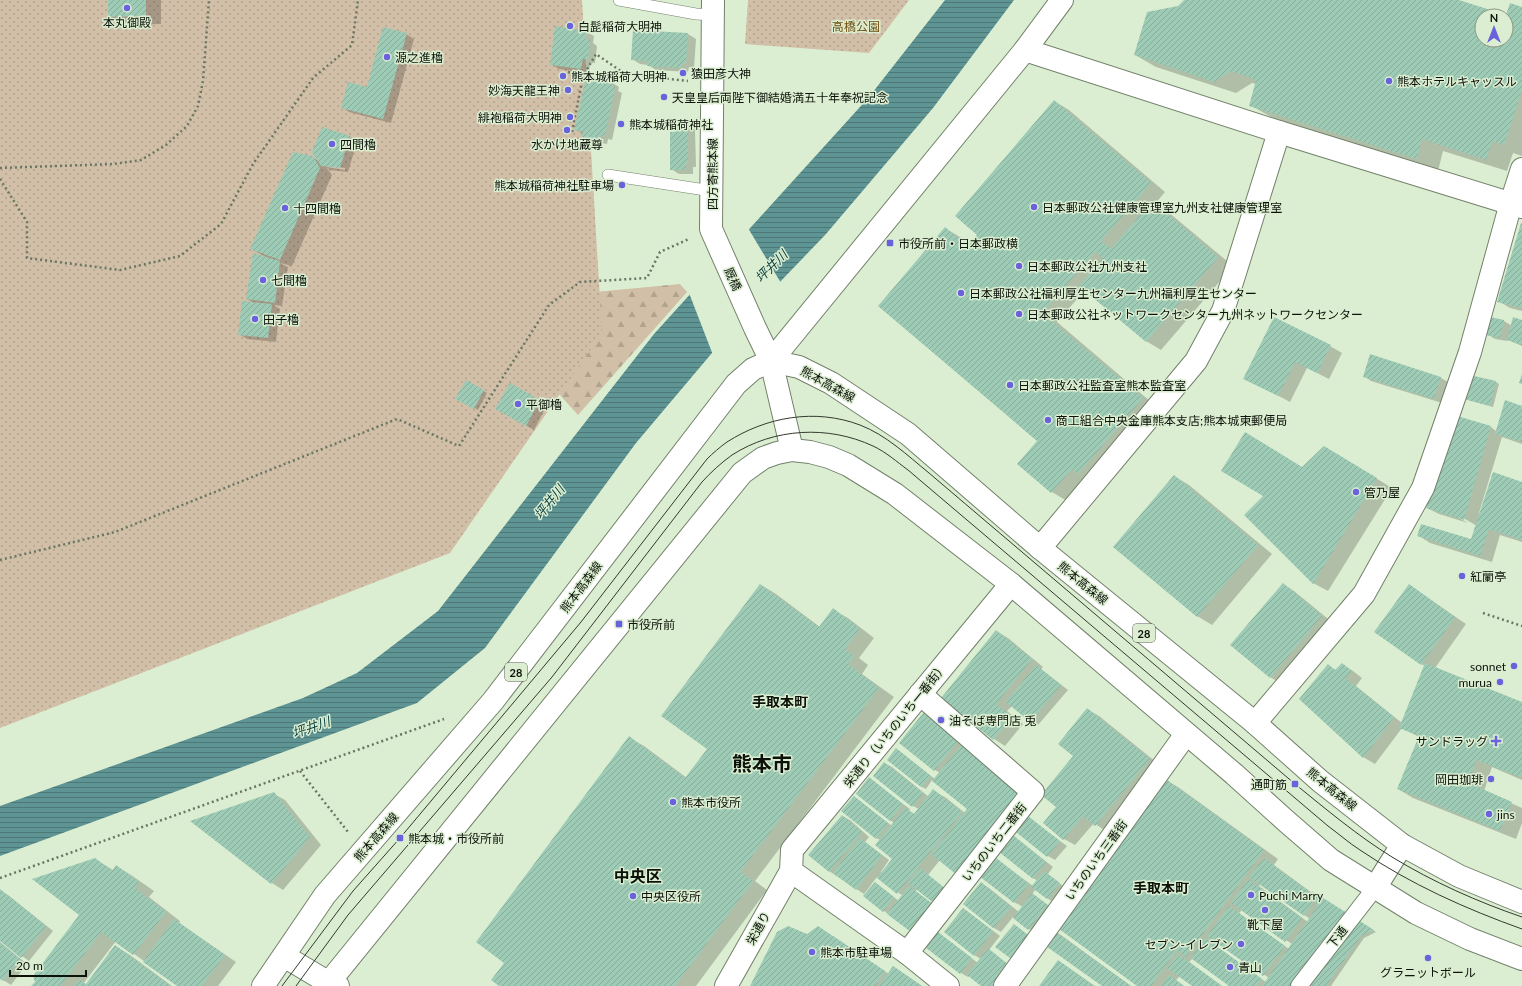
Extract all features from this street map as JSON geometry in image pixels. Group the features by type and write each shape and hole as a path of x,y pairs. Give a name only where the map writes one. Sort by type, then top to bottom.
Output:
{"main road":[{"path":"792,450 771,361 1025,50 1062,0"},
{"name":"四方寄熊本線","path":"711,229 713,7"},
{"path":"1025,50 1279,132 1516,205"},
{"path":"1040,548 1196,361 1223,311 1279,132"},
{"path":"1255,723 1364,594 1423,488 1470,352 1516,205 1522,169"},
{"name":"厩橋","path":"711,229 771,361"},
{"name":"熊本高森線","path":"263,986 325,895 493,702 736,384 753,369 771,361 799,367 831,383 908,434 1040,548 1255,723 1320,781 1402,845 1459,876 1522,902"},
{"path":"284,956 331,985 742,473 762,458 792,450 810,452 829,457 848,465 895,494 1011,584 1234,774 1286,822 1331,860 1416,913 1470,939 1522,959"},
{"name":"栄通り（いちのいち一番街）","path":"791,871 792,850 1011,584"},
{"name":"いちのいち二番街","path":"907,953 1033,792 920,694"},
{"name":"いちのいち三番街","path":"1005,986 1186,734"},
{"path":"1375,888 1402,845"},
{"path":"791,871 907,953 948,986"},
{"name":"栄通り","path":"726,986 791,871"}],"street":[{"name":"下通","path":"1299,986 1375,888"}],"lane":[{"path":"619,0 696,14 713,7"},
{"path":"608,175 712,191"}],"path":[{"path":"0,168 114,164 141,160 166,145 187,126 198,106 203,81 209,0"},
{"path":"0,179 27,222 27,258 120,270 180,256 221,224 253,164 313,78 352,45 358,0"},
{"path":"572,132 583,76 596,54 625,74 696,82"},
{"path":"568,72 583,76"},
{"path":"0,560 115,532 397,419 459,446 550,305 580,282 647,278 660,252 711,229"},
{"path":"1483,613 1522,626"},
{"path":"0,878 449,717"},
{"path":"300,770 363,852"}],"green space":[{"path":"0,0 582,0 602,333 450,553 0,728"},
{"name":"高橋公園","path":"748,0 909,0 869,53 745,44"},
{"path":"680,284 687,292 578,415 549,383 584,293"}],"water":[{"name":"坪井川","path":"945,0 1014,0 933,108 826,234 712,353 636,443 485,648 417,703 0,856 0,806 303,698 357,673 438,611 654,334 869,97"}],"pier":[{"path":"748,228 781,283 713,355 689,293"}],"building":[{"name":"本丸御殿","path":"108,0 146,0 146,16 108,17"},
{"name":"熊本ホテルキャッスル","path":"1184,0 1459,0 1484,8 1474,8 1474,48 1514,48 1514,8 1508,8 1510,3 1522,7 1522,89 1504,145 1492,141 1486,160 1422,139 1417,159 1249,106 1256,80 1231,71 1214,82 1134,55 1147,12 1178,6"},
{"path":"555,26 587,31 585,39 590,40 588,59 583,59 581,69 550,65"},
{"name":"源之進櫓","path":"383,27 407,33 383,119 341,108 348,82 367,87"},
{"path":"633,30 688,33 686,64 681,63 681,68 647,66 647,61 631,60"},
{"path":"592,77 612,82 611,87 615,87 605,136 600,135 599,140 581,137 583,132 574,130 585,82 591,83"},
{"name":"日本郵政公社九州支社","path":"1054,100 1151,183 1101,241 1111,249 1152,201 1218,257 1146,342 1079,286 1103,258 1095,252 1042,313 1143,398 1078,474 1072,469 1051,493 1017,464 1037,441 878,306 945,227 967,246 977,235 955,216"},
{"path":"674,124 688,124 688,163 686,163 686,170 670,170 670,132 674,132"},
{"name":"四間櫓","path":"322,127 350,136 340,168 321,166 312,152"},
{"name":"十四間櫓","path":"293,152 313,156 320,168 280,260 250,249"},
{"path":"1522,223 1522,308 1497,302"},
{"name":"七間櫓","path":"253,253 280,261 275,303 246,299"},
{"name":"田子櫓","path":"242,301 272,304 268,338 238,335"},
{"path":"1274,317 1331,345 1317,373 1295,362 1278,396 1243,379"},
{"path":"1490,317 1504,320 1500,338 1486,335"},
{"path":"1513,317 1522,320 1522,345 1507,340"},
{"path":"1370,354 1441,377 1434,399 1363,377"},
{"path":"1522,374 1522,384 1519,383"},
{"path":"1470,375 1496,381 1490,406 1464,399"},
{"path":"466,380 484,390 474,409 455,399"},
{"name":"平御櫓","path":"510,383 540,400 526,426 495,409"},
{"path":"1505,400 1522,406 1522,442 1495,434"},
{"path":"1454,415 1491,426 1464,520 1426,508"},
{"path":"1245,432 1302,467 1324,446 1377,478 1313,584 1244,515 1263,496 1221,471"},
{"path":"1493,472 1522,482 1522,540 1489,529 1480,556 1417,536 1421,524 1471,539"},
{"path":"1174,475 1258,545 1197,617 1113,547"},
{"path":"1283,583 1322,616 1270,678 1230,645"},
{"name":"熊本市役所","path":"760,584 819,627 833,608 860,629 845,649 854,656 848,664 879,688 740,872 753,881 675,986 499,986 491,980 504,963 476,942 629,736 685,778 707,749 661,716"},
{"path":"1409,584 1455,617 1421,665 1374,632"},
{"path":"996,630 1032,659 996,704 1012,717 993,740 941,698"},
{"path":"1342,663 1352,671 1345,678 1394,717 1363,758 1299,699 1328,664 1335,670"},
{"path":"1425,663 1522,702 1522,773 1520,777 1476,760 1469,783 1512,802 1500,831 1397,789 1419,736 1399,728"},
{"path":"1036,665 1061,685 1030,722 1006,702"},
{"path":"1087,708 1150,759 1095,826 1083,816 1063,840 1043,823 1056,807 1041,795 1073,756 1058,744"},
{"path":"924,712 960,739 934,771 899,743"},
{"path":"961,745 1022,793 957,875 931,854 967,809 932,781"},
{"path":"896,748 931,776 921,787 887,760"},
{"path":"884,762 923,793 912,807 873,776"},
{"path":"869,777 903,804 890,821 856,794"},
{"path":"1163,777 1264,850 1186,957 1177,950 1151,986 1137,986 1055,926"},
{"path":"933,789 962,812 897,894 877,878 892,859 875,845 905,808 914,814"},
{"path":"274,792 310,837 271,884 190,821"},
{"path":"854,796 888,823 876,839 841,811"},
{"path":"842,815 862,832 829,872 808,855"},
{"path":"1028,816 1060,841 1047,857 1016,832"},
{"path":"1013,835 1046,862 1033,879 999,852"},
{"path":"860,838 882,855 856,890 833,873"},
{"path":"995,857 1029,884 1014,903 979,876"},
{"path":"95,858 112,871 116,865 139,882 135,888 166,912 133,955 101,932 60,986 31,986 35,982 33,976 79,915 32,879"},
{"path":"1264,858 1307,890 1312,904 1304,916 1249,877"},
{"path":"920,868 946,889 935,904 908,883"},
{"path":"1044,871 1060,883 1047,899 1031,887"},
{"path":"1248,879 1302,918 1285,942 1231,903"},
{"path":"875,882 894,897 883,912 863,896"},
{"path":"981,882 1011,907 993,928 963,904"},
{"path":"909,886 933,904 911,932 887,914"},
{"path":"0,889 46,926 21,958 0,941"},
{"path":"1312,891 1374,930 1361,936 1326,986 1262,986 1317,907"},
{"path":"1032,893 1048,905 1028,930 1013,918"},
{"path":"1229,906 1285,946 1263,976 1207,936"},
{"path":"963,908 993,931 974,956 944,932"},
{"path":"174,919 225,955 202,986 177,986 143,962"},
{"path":"1014,924 1028,935 1010,958 995,947"},
{"name":"熊本市駐車場","path":"788,926 807,934 818,926 885,971 875,986 750,986 777,932"},
{"path":"934,929 972,958 960,974 921,944"},
{"path":"1053,930 1131,986 1102,986 1043,944"},
{"path":"1205,938 1262,979 1256,986 1229,986 1191,958"},
{"path":"0,943 20,959 3,981 0,979"},
{"path":"115,945 171,986 74,986 79,980 86,984"},
{"path":"988,948 1010,966 992,986 981,986 967,975"},
{"path":"1178,954 1222,986 1192,986 1167,968"},
{"path":"1058,960 1094,986 1039,986"},
{"path":"893,966 922,986 879,986"},
{"path":"1169,975 1184,986 1161,986"}],"tram line":[{"path":"282,986 353,891 400,838 581,622 707,459 727,442 758,426 774,421 808,416 843,420 860,425 879,434 929,473 1295,784 1343,822 1392,857 1440,883 1472,898 1522,917"},
{"path":"296,986 348,915 552,677 702,482 728,458 748,446 765,439 801,432 820,432 856,439 878,448 887,454 908,470 1328,826 1352,844 1418,885 1480,913 1522,929"}],"place":[{"name":"本丸御殿","path":"127,8"},
{"name":"白髭稲荷大明神","path":"570,26"},
{"name":"源之進櫓","path":"387,57"},
{"name":"猿田彦大神","path":"683,73"},
{"name":"熊本城稲荷大明神","path":"563,76"},
{"name":"熊本ホテルキャッスル","path":"1389,81"},
{"name":"妙海天龍王神","path":"568,90"},
{"name":"天皇皇后両陛下御結婚満五十年奉祝記念","path":"664,97"},
{"name":"緋袍稲荷大明神","path":"570,117"},
{"name":"熊本城稲荷神社","path":"621,124"},
{"name":"水かけ地蔵尊","path":"567,130"},
{"name":"四間櫓","path":"332,144"},
{"name":"熊本城稲荷神社駐車場","path":"622,185"},
{"name":"日本郵政公社健康管理室九州支社健康管理室","path":"1034,207"},
{"name":"十四間櫓","path":"285,208"},
{"name":"市役所前・日本郵政横","path":"890,243"},
{"name":"日本郵政公社九州支社","path":"1019,266"},
{"name":"七間櫓","path":"263,280"},
{"name":"日本郵政公社福利厚生センター九州福利厚生センター","path":"961,293"},
{"name":"日本郵政公社ネットワークセンター九州ネットワークセンター","path":"1019,314"},
{"name":"田子櫓","path":"255,319"},
{"name":"日本郵政公社監査室熊本監査室","path":"1010,385"},
{"name":"平御櫓","path":"518,404"},
{"name":"商工組合中央金庫熊本支店;熊本城東郵便局","path":"1048,420"},
{"name":"管乃屋","path":"1356,492"},
{"name":"紅蘭亭","path":"1462,576"},
{"name":"市役所前","path":"619,624"},
{"name":"sonnet","path":"1514,666"},
{"name":"murua","path":"1500,682"},
{"name":"油そば専門店 兎","path":"941,720"},
{"name":"サンドラッグ","path":"1496,741"},
{"name":"岡田珈琲","path":"1491,779"},
{"name":"通町筋","path":"1295,784"},
{"name":"熊本市役所","path":"673,802"},
{"name":"jins","path":"1489,814"},
{"name":"熊本城・市役所前","path":"400,838"},
{"name":"Puchi Marry","path":"1251,895"},
{"name":"中央区役所","path":"633,896"},
{"name":"靴下屋","path":"1265,910"},
{"name":"セブン-イレブン","path":"1241,944"},
{"name":"熊本市駐車場","path":"812,952"},
{"name":"グラニットボール","path":"1428,958"},
{"name":"青山","path":"1230,967"}],"district":[{"name":"手取本町","path":"780,701"},
{"name":"熊本市","path":"762,763"},
{"name":"中央区","path":"638,875"},
{"name":"手取本町","path":"1161,887"}]}
